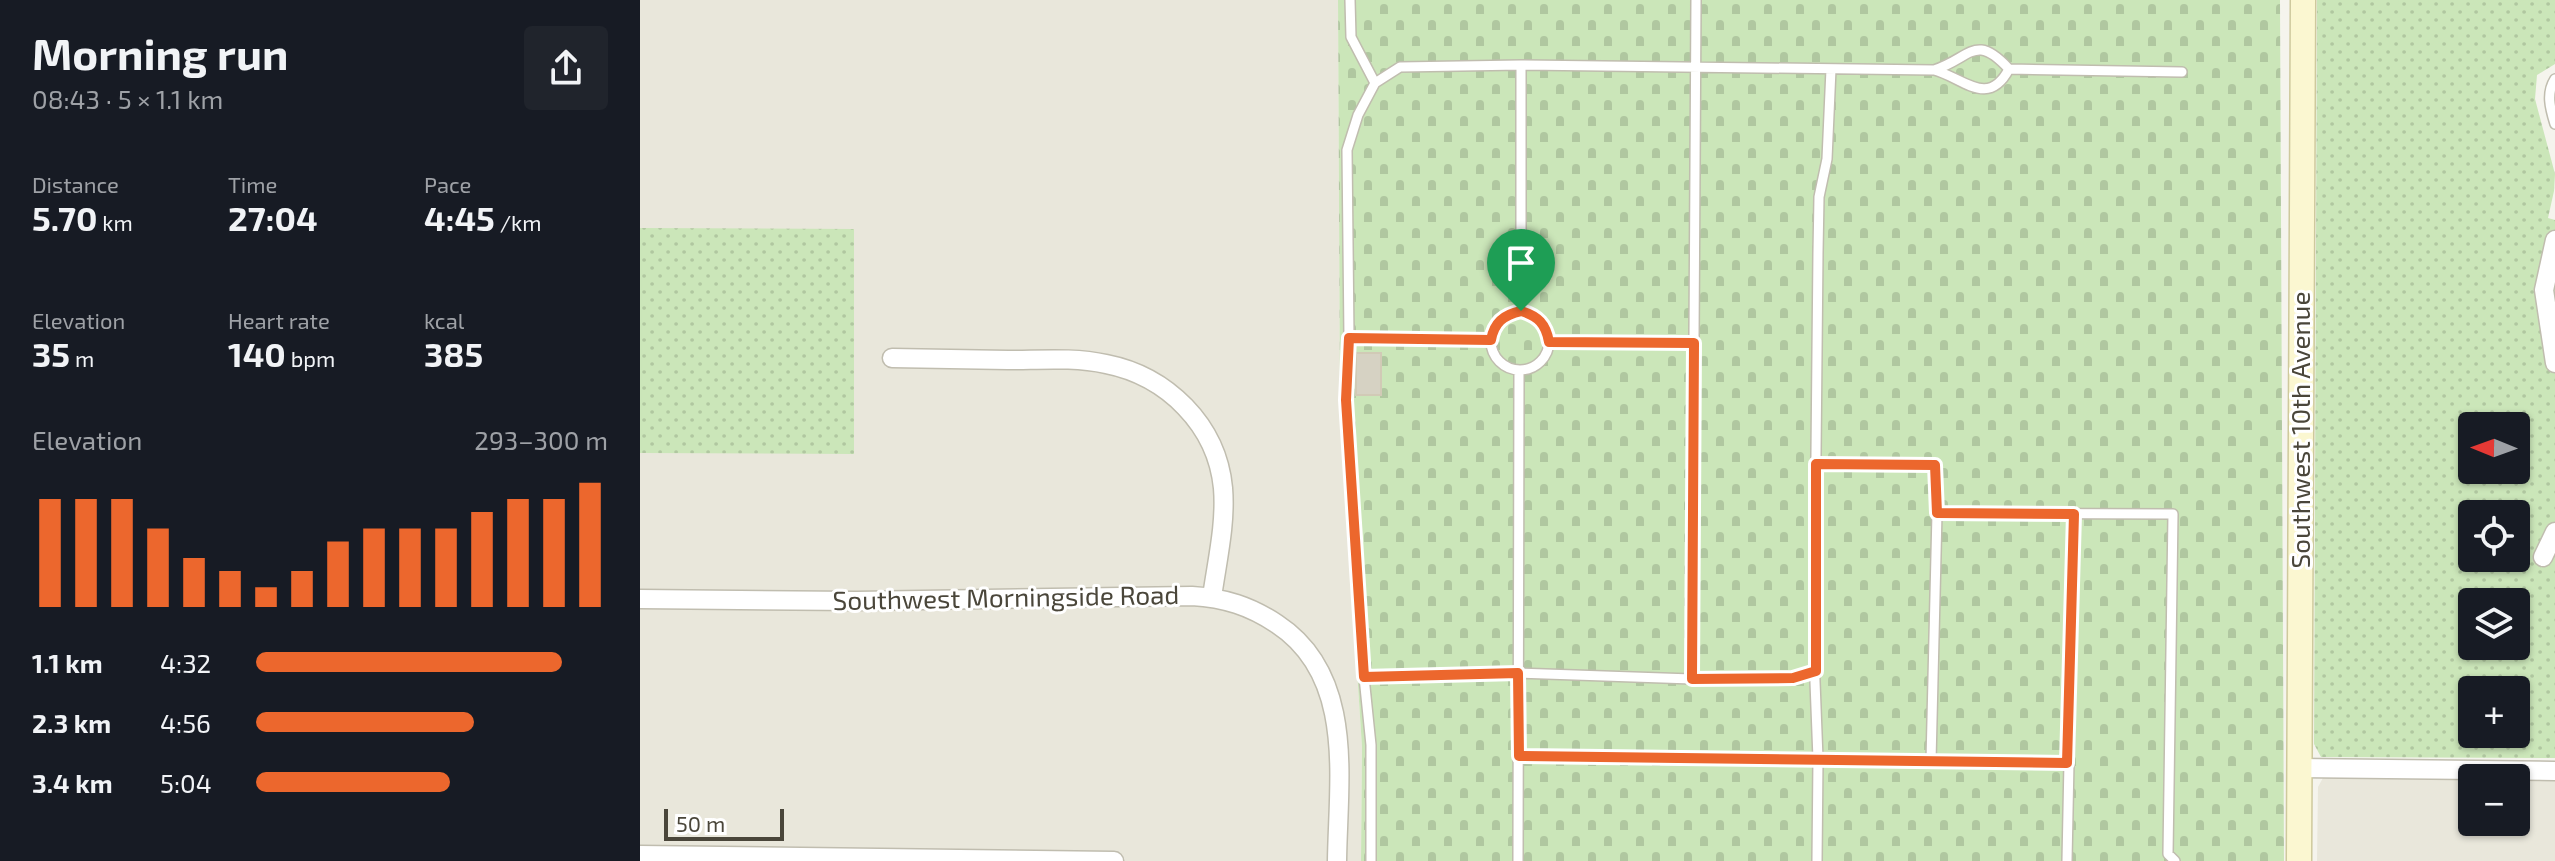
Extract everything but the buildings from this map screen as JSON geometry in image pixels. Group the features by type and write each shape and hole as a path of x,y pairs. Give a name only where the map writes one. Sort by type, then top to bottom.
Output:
{"main road":[{"name":"Southwest 10th Avenue","path":"2299,861 2303,0"}],"street":[{"path":"2555,240 2544,290 2555,363"},
{"path":"892,358 1104,363 1142,375 1177,398 1194,416 1207,437 1223,484 1223,524 1212,597"},
{"path":"2543,557 2555,532"},
{"name":"Southwest Morningside Road","path":"640,599 856,601 1212,597 1235,602 1258,611 1287,630 1307,651 1331,694 1339,745 1337,861"},
{"path":"2299,768 2555,771"},
{"path":"640,855 1114,861"}],"lane":[{"path":"1350,0 1351,37 1375,83"},
{"path":"1692,679 1696,0"},
{"path":"1934,70 1947,66 1968,51 1985,49 1997,54 2009,69"},
{"path":"1521,65 1521,311"},
{"path":"1371,861 1371,745 1346,400 1349,338 1347,150 1358,115 1375,83 1400,67 1521,65 1934,70 1967,87 1978,89 1994,87 2004,79 2009,69"},
{"path":"1817,861 1819,197 1827,159 1831,69"},
{"path":"2009,69 2182,72"},
{"path":"2555,79 2550,97 2555,124"},
{"path":"1521,311 1541,321 1547,330 1549,342 1547,353 1540,362 1530,369 1519,371 1499,361 1492,352 1491,340 1493,329 1500,320 1521,311"},
{"path":"1349,338 1491,340"},
{"path":"1549,342 1694,343"},
{"path":"1518,861 1519,371"},
{"path":"1816,464 1935,465 1937,513 1931,761"},
{"path":"1937,513 2173,514 2168,854 2175,861"},
{"path":"2067,861 2074,514"},
{"path":"1364,677 1518,673 1692,679 1793,678 1816,671"},
{"path":"1519,756 2067,763"}],"shaded area":[{"path":"640,0 1338,0 1340,409 1362,747 1361,861 640,861"},
{"path":"2324,776 2458,778 2458,836 2530,836 2530,778 2555,779 2555,861 2317,861 2318,787"}],"green space":[{"path":"1338,0 2280,0 2284,861 1361,861 1362,747 1340,409"},
{"path":"2317,0 2555,0 2555,64 2537,75 2535,99 2555,174 2548,218 2555,220 2555,758 2321,757 2314,744"},
{"path":"640,228 854,229 854,454 640,453"}],"route":[{"path":"1521,311 1541,321 1547,330 1549,342 1694,343 1692,679 1793,678 1816,671 1816,464 1935,465 1937,513 2074,514 2067,763 1519,756 1518,673 1364,677 1346,400 1349,338 1491,340 1493,329 1500,320 1521,311"}]}
